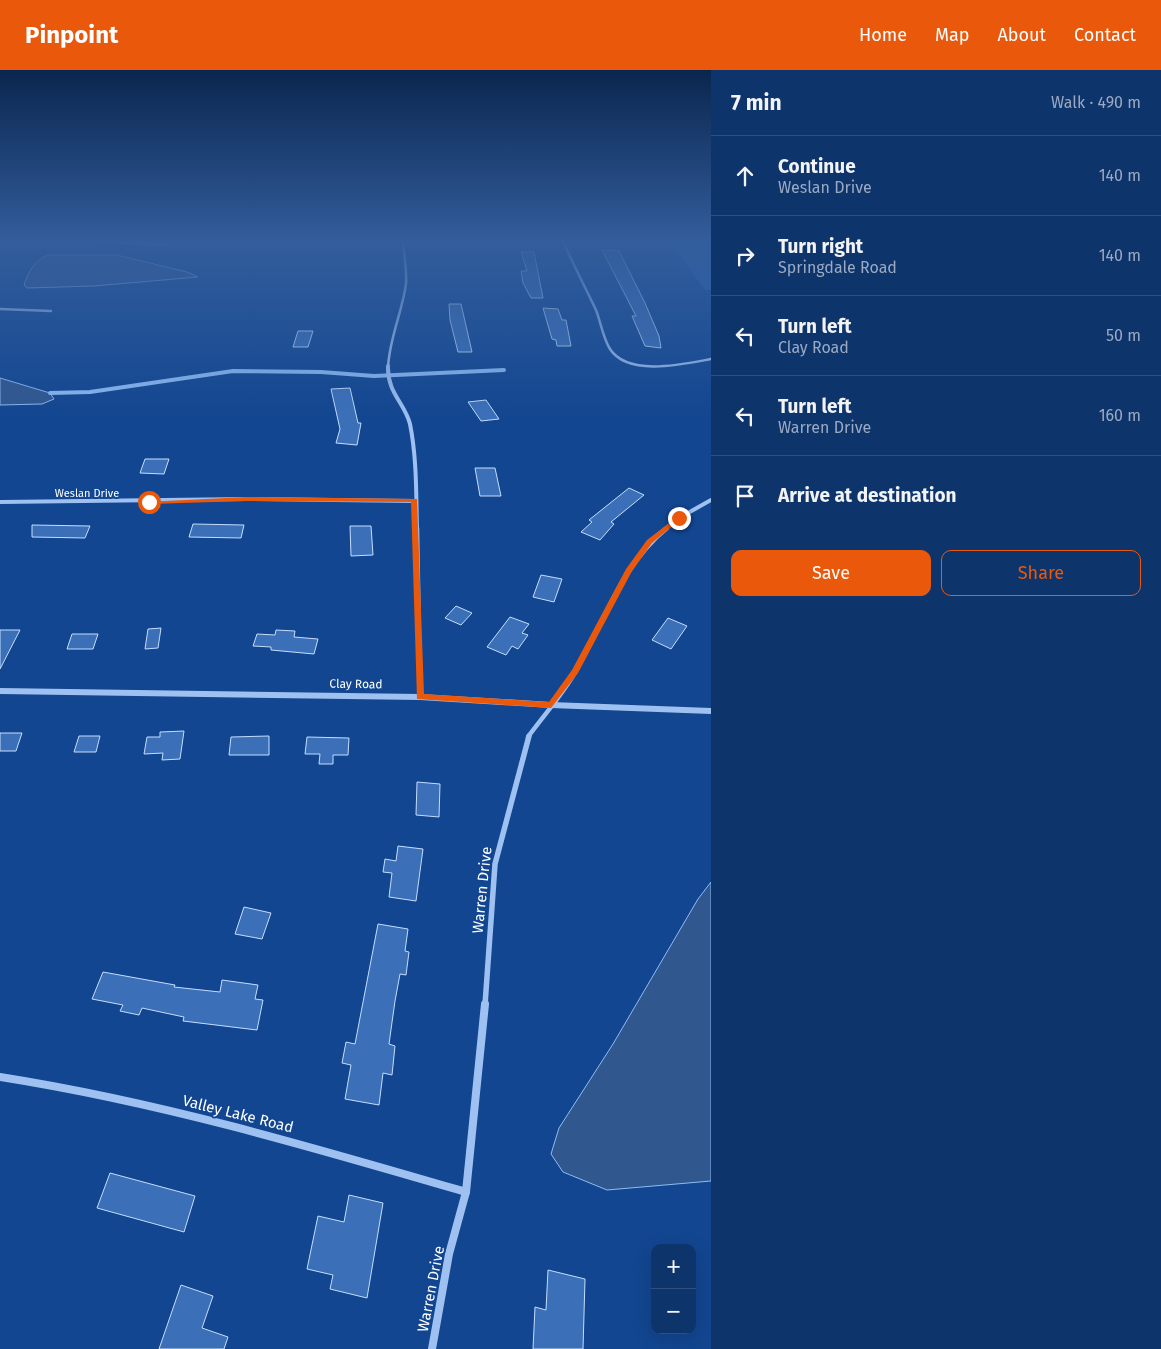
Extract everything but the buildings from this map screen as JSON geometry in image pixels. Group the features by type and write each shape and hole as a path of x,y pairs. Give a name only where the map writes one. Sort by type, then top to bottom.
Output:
{"street":[{"path":"402,301 398,324 389,348 388,373 393,394 410,421 415,455 414,501 420,697"},
{"path":"591,301 611,352 618,359 631,364 661,366 711,359"},
{"path":"0,309 51,311"},
{"name":"Weslan Drive","path":"0,502 246,499 414,501"},
{"name":"Warren Drive","path":"432,1349 449,1254 466,1192 495,864 527,739 576,671 629,571 650,542 679,518 711,500"},
{"name":"Clay Road","path":"0,690 420,697 551,705 711,711"},
{"name":"Valley Lake Road","path":"0,1077 62,1086 261,1133 466,1192"}],"shaded area":[{"path":"0,378 50,393 54,399 42,404 0,405"},
{"path":"711,882 711,1181 607,1190 563,1172 551,1154 559,1128 613,1044 698,899"}],"waterway":[{"path":"50,393 90,392 233,371 321,372 374,376 504,370"}],"route":[{"path":"149,502 246,499 391,499 414,501 420,697 551,705 576,671 629,571 650,542 679,518"}]}
